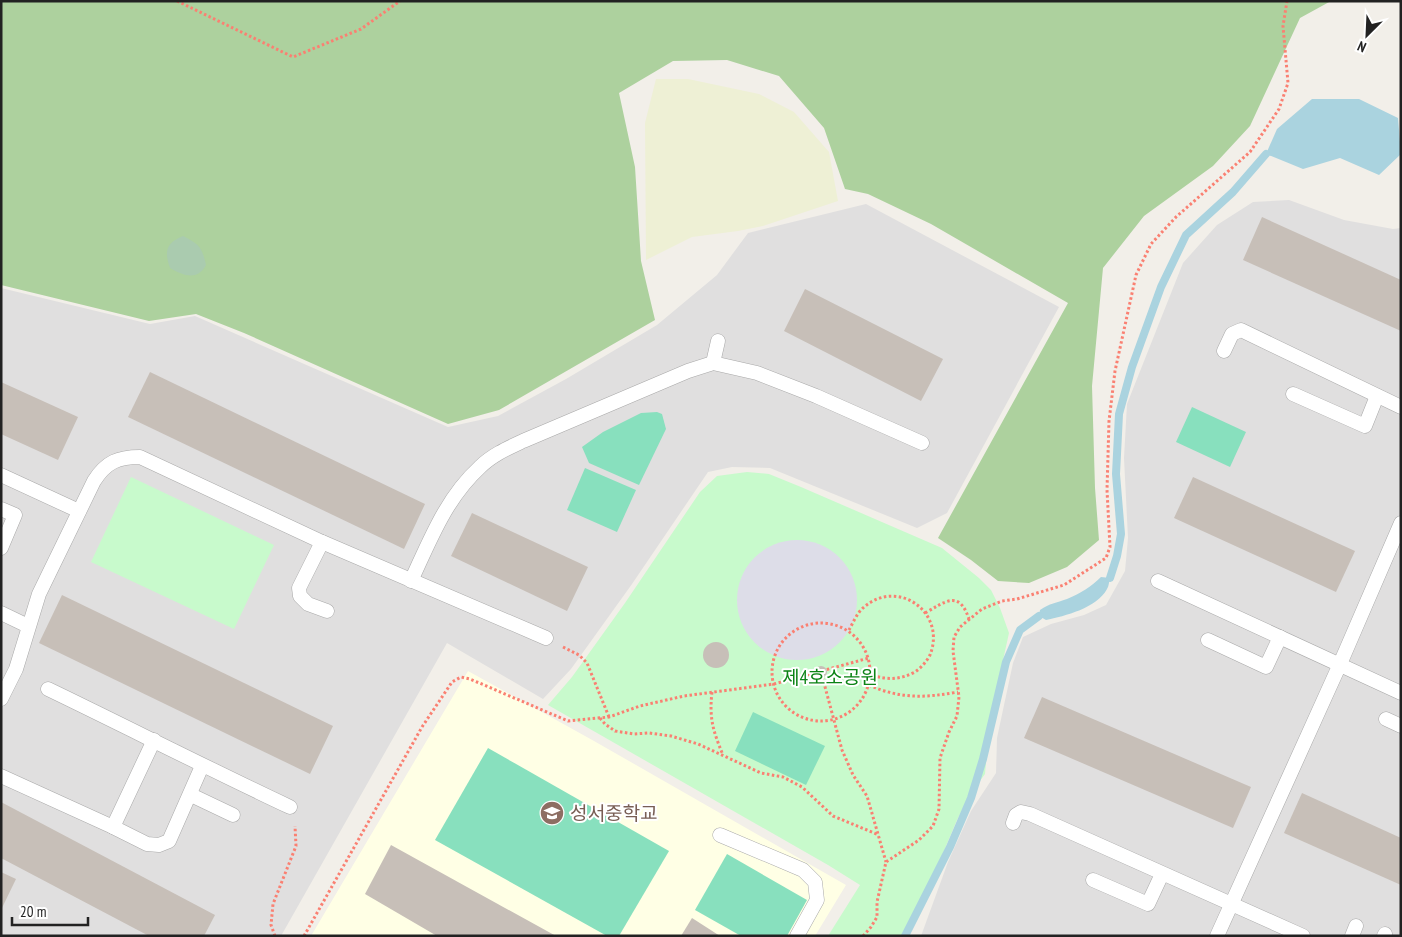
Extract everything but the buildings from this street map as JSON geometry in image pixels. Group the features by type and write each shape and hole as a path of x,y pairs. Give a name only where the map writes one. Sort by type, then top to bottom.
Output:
{"lane":[{"path":"1224,350 1232,334 1241,330 1401,407"},
{"path":"713,363 718,341"},
{"path":"411,581 443,513 456,492 481,466 501,452 522,441 688,371 713,363 756,373 816,396 922,443"},
{"path":"1293,394 1365,426 1377,396"},
{"path":"1,699 16,669 39,594 100,470 112,462 126,457 140,457 322,542 546,638"},
{"path":"1,474 79,511"},
{"path":"1,509 15,515 1,548"},
{"path":"1217,936 1340,664 1401,523"},
{"path":"322,542 299,588 300,596 308,604 327,611"},
{"path":"1158,581 1401,693"},
{"path":"1,613 28,626"},
{"path":"1208,640 1266,667 1280,637"},
{"path":"48,689 154,740 202,766 290,807"},
{"path":"1386,719 1401,726"},
{"path":"113,827 154,740"},
{"path":"1,776 147,844 159,845 169,841 191,795 202,766"},
{"path":"191,795 233,815"},
{"path":"1013,823 1016,815 1021,812 1030,814 1303,936"},
{"path":"720,835 804,870 815,882 817,900 797,936"},
{"path":"1093,880 1148,904 1162,874"}],"path":[{"path":"177,1 293,58 361,29 400,1"},
{"path":"886,862 920,840 933,826 939,809 940,758 948,732 957,716 958,692 954,664 954,637 960,627 982,609 1002,601 1017,599 1064,585 1106,558 1110,547 1107,490 1109,421 1116,370 1136,275 1151,244 1176,217 1250,152 1279,109 1288,84 1283,26 1287,1"},
{"path":"849,630 861,609 872,601 884,597 898,596 911,601 922,609 930,620 934,634 932,648 927,660 918,670 906,677 892,679 871,675"},
{"path":"926,614 947,601 955,600 962,604 969,618"},
{"path":"818,622 834,624 849,630 860,641 869,658 871,675 861,703 848,714 834,720 816,721 800,717 787,708 777,694 772,662 778,648 788,635 802,626 818,622"},
{"path":"579,655 587,663 609,717"},
{"path":"304,936 422,727 452,682 461,677 470,679 568,721 609,717 640,706 684,696 774,684 869,658"},
{"path":"821,672 842,750 852,775 867,796 886,862 877,917 871,928 863,936"},
{"path":"869,685 895,695 924,697 958,692"},
{"path":"712,692 710,711 712,724 723,755"},
{"path":"600,718 615,731 671,736 698,744 762,772 783,777 802,787 833,816 878,835"},
{"path":"274,936 271,925 273,904 296,846 295,827 290,807"}],"shaded area":[{"path":"656,79 688,79 759,94 794,112 829,152 838,201 763,226 692,237 646,260 645,123"},
{"path":"1289,200 1344,220 1393,229 1401,228 1401,936 921,936 948,862 971,811 996,773 997,738 1013,663 1023,637 1051,624 1084,615 1106,605 1125,571 1128,538 1124,458 1127,404 1183,263 1217,225 1253,202"},
{"path":"866,204 1059,307 947,513 917,528 770,468 732,467 708,472 632,584 571,669 543,699 447,643 281,936 1,936 1,288 150,324 195,316 448,427 498,416 566,379 657,325 717,275 748,233"},
{"path":"183,236 193,241 199,247 205,259 206,265 202,270 190,276 170,268 167,257 170,245"},
{"path":"797,540 820,544 840,557 853,577 857,600 853,623 840,643 820,656 797,660 774,656 754,643 741,623 737,600 741,577 754,557 774,544"},
{"name":"성서중학교","path":"468,671 846,885 815,936 311,936"}],"green space":[{"path":"1,1 1331,1 1300,18 1250,126 1213,166 1144,216 1103,268 1092,386 1095,488 1099,540 1067,567 1029,583 998,581 938,538 1068,303 931,224 868,194 845,189 824,128 779,76 727,60 673,61 619,93 635,167 641,261 655,320 499,410 448,424 244,333 196,314 149,321 1,285"},
{"path":"1192,407 1246,432 1230,467 1176,442"},
{"path":"657,412 662,414 666,429 639,485 589,463 582,447 603,432 641,413"},
{"path":"585,468 636,490 617,532 567,510"},
{"name":"제4호소공원","path":"747,472 769,474 942,548 991,590 1009,633 990,719 985,774 969,796 957,820 908,936 828,936 860,885 548,705 572,677 625,603 700,492 717,476"},
{"path":"131,477 274,545 234,629 91,562"},
{"path":"753,712 825,746 806,785 735,751"},
{"path":"488,748 669,851 619,936 607,936 435,840"},
{"path":"727,854 807,900 787,936 741,936 695,910"}],"water":[{"path":"1312,99 1359,99 1398,118 1401,154 1379,175 1340,158 1303,169 1266,154 1277,129"},
{"path":"1101,577 1110,578 1108,588 1096,601 1080,610 1046,620 1039,616 1040,610 1090,587"}],"waterway":[{"path":"1110,578 1121,534 1116,474 1119,414 1132,367 1161,287 1186,235 1233,192 1266,154"},
{"path":"905,936 950,847 971,798 983,759 1006,662 1020,630 1039,616"}],"place":[{"name":"성서중학교","path":"552,813"}]}
